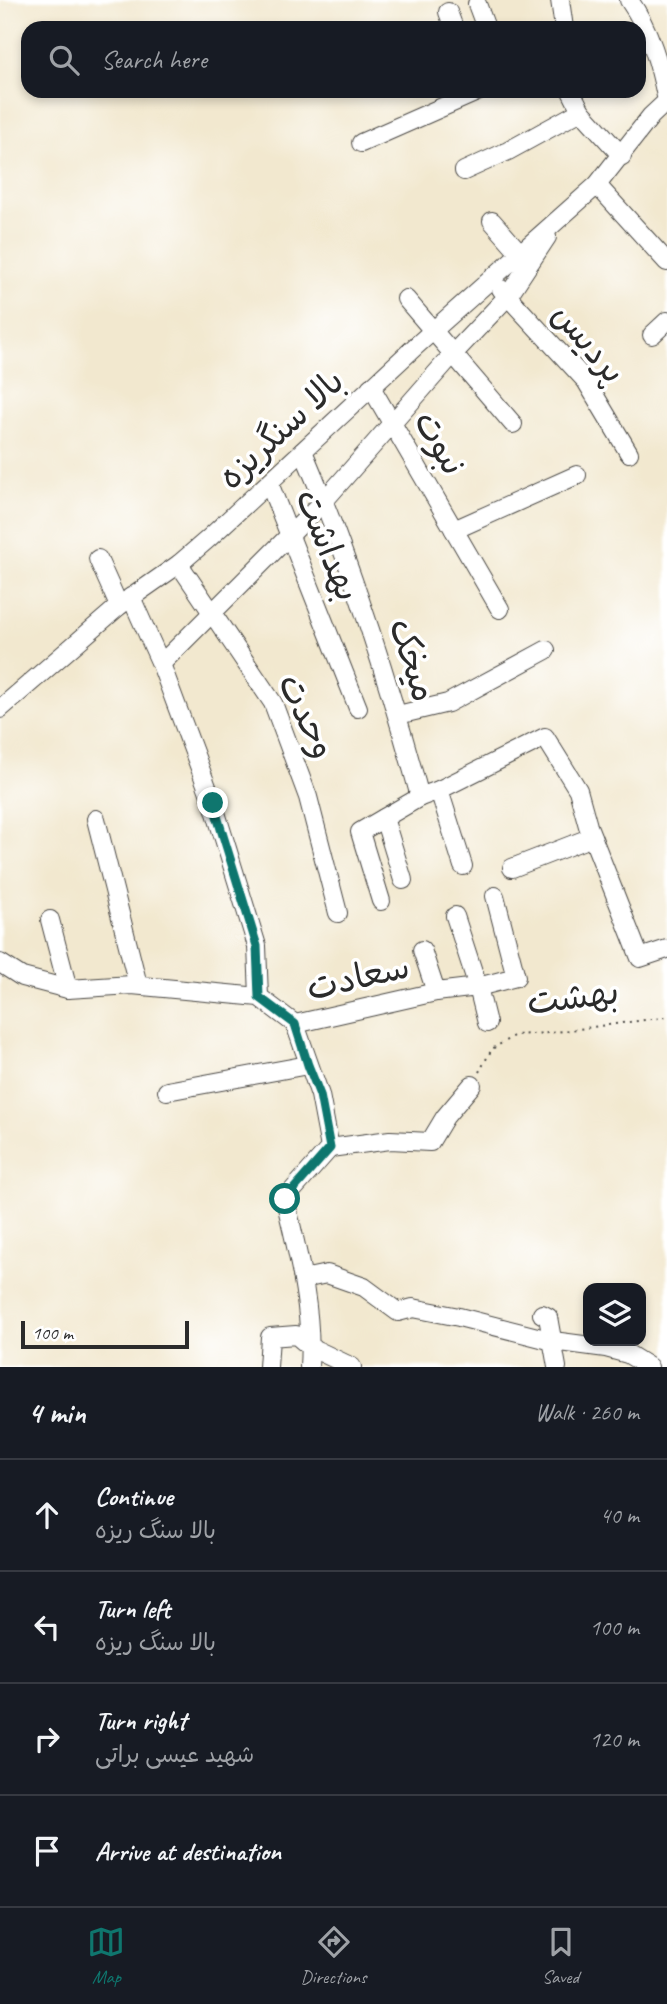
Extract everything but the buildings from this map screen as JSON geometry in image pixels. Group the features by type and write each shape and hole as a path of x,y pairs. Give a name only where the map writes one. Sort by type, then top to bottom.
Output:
{"street":[{"path":"559,0 563,21"},
{"path":"629,0 641,21"},
{"path":"477,4 483,21"},
{"path":"646,31 660,70 667,101"},
{"path":"435,98 439,109"},
{"path":"361,143 463,98"},
{"path":"574,98 581,111 622,156"},
{"name":"بالا سنگریزه","path":"0,709 125,601 179,564 433,330 597,185 667,101"},
{"path":"464,172 508,152 581,111"},
{"path":"597,185 666,258"},
{"path":"161,664 324,501 391,422 508,296 559,219"},
{"path":"492,221 520,253"},
{"name":"پردیس","path":"491,278 586,381 629,453"},
{"path":"406,299 513,424"},
{"path":"652,335 667,321"},
{"name":"نبوت","path":"371,387 500,609"},
{"name":"میخک","path":"303,451 362,604 398,715 420,797"},
{"name":"نبوت","path":"454,530 577,475"},
{"name":"بهداشت","path":"270,483 358,708"},
{"path":"98,559 161,664 213,803 257,946 259,997"},
{"name":"وحدت","path":"179,564 272,703 308,797 338,913"},
{"path":"398,715 448,703 546,650"},
{"path":"381,901 360,832 420,797 545,737 578,790 592,837 640,958 667,949"},
{"path":"439,790 463,866"},
{"path":"384,818 403,880"},
{"path":"96,819 138,985"},
{"path":"512,868 592,837"},
{"name":"سعادت","path":"295,1024 516,977 495,896"},
{"path":"455,915 487,1023"},
{"path":"50,920 68,989"},
{"path":"422,950 436,992"},
{"path":"0,962 22,977 68,989 138,985 259,997 295,1024 320,1095 330,1148"},
{"path":"167,1091 308,1065"},
{"path":"309,1367 310,1347 303,1279 285,1199 330,1148 390,1140 430,1142 445,1117 472,1085"},
{"path":"303,1279 327,1274 364,1287 398,1312 413,1308 553,1341 606,1348 628,1354 649,1367"},
{"path":"542,1314 548,1317 557,1367"},
{"path":"268,1367 270,1337 296,1335 310,1347 352,1367"}],"path":[{"name":"بهشت","path":"472,1085 492,1049 515,1035 667,1017"}],"route":[{"path":"213,803 257,946 259,997 295,1024 320,1095 330,1148 285,1199"}]}
